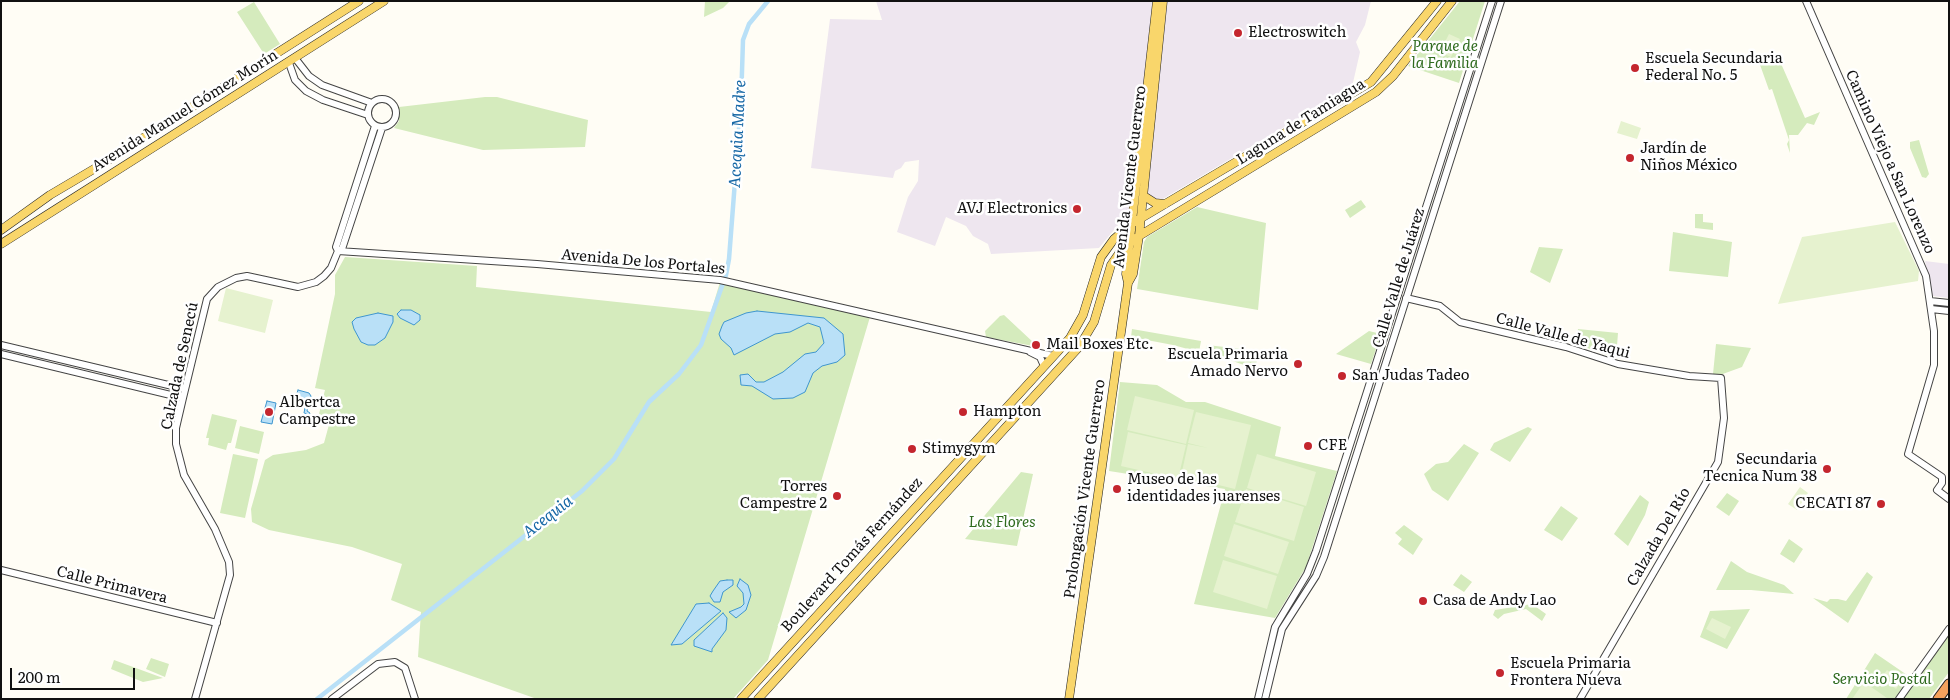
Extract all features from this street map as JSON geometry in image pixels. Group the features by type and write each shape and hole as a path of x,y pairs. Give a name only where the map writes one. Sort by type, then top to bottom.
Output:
{"highway":[{"path":"1938,699 1949,684"}],"main road":[{"name":"Avenida Vicente Guerrero","path":"1128,282 1127,269 1157,1"},
{"name":"Avenida Vicente Guerrero","path":"1128,282 1132,274 1144,196 1163,1"},
{"name":"Laguna de Tamiagua","path":"1141,218 1371,82 1437,1"},
{"name":"Laguna de Tamiagua","path":"1139,236 1376,92 1393,76 1452,1"},
{"name":"Avenida Manuel Gómez Morín","path":"1,230 50,195 85,175 357,2"},
{"name":"Avenida Manuel Gómez Morín","path":"1,244 293,60 380,2"},
{"path":"278,53 293,60 291,45"},
{"path":"99,166 97,175 102,180"},
{"path":"75,197 88,183 85,175"},
{"path":"1144,196 1155,204 1165,204"},
{"name":"Boulevard Tomás Fernández","path":"741,699 1070,338 1080,323 1101,257 1114,239 1141,218"},
{"name":"Boulevard Tomás Fernández","path":"758,699 1086,338 1094,322 1111,265 1117,255 1139,236"},
{"path":"1111,265 1120,264 1127,269"},
{"name":"Prolongación Vicente Guerrero","path":"1069,699 1128,282"},
{"path":"1032,398 1037,386 1055,366 1054,356"},
{"path":"965,473 959,465 972,449 975,441"},
{"path":"885,559 887,551 900,534 897,526"},
{"path":"855,592 851,584 864,569 874,552"},
{"path":"818,633 822,622 837,604 837,600 833,597"}],"street":[{"name":"Calle Valle de Juárez","path":"1258,699 1275,627 1312,563 1492,1"},
{"name":"Calle Valle de Juárez","path":"1265,699 1282,630 1319,570 1501,1"},
{"name":"Camino Viejo a San Lorenzo","path":"1806,1 1898,216 1922,264 1932,309 1935,341 1934,365 1908,454 1943,479 1937,490 1949,499"},
{"path":"1484,25 1492,28"},
{"path":"293,60 309,76 322,85 372,103"},
{"path":"293,60 295,80 306,91 323,100 368,115 375,126 382,128 393,122 396,116 395,109 386,100 380,99 372,103 368,115"},
{"path":"338,251 336,247 375,126"},
{"name":"Calzada de Senecú","path":"195,699 227,590 230,565 215,529 195,495 179,461 176,428 184,389 210,294 228,281 248,276 287,286 305,286 324,276 331,268 338,251 342,249 382,128"},
{"name":"Avenida De los Portales","path":"338,251 537,264 720,280 1054,356"},
{"name":"Calle Valle de Yaqui","path":"1406,298 1440,306 1460,322 1566,347 1618,364 1689,376 1721,378"},
{"path":"1930,301 1949,303"},
{"path":"1932,309 1949,311"},
{"path":"182,398 2,354 3,346 184,389"},
{"path":"1029,351 1040,357 1044,366"},
{"path":"58,368 60,359"},
{"path":"1376,361 1385,364"},
{"path":"127,385 130,376"},
{"name":"Calzada Del Río","path":"1580,699 1718,462 1724,418 1721,378"},
{"path":"1370,383 1378,386"},
{"path":"1342,470 1351,473"},
{"name":"Calle Primavera","path":"1,570 217,623"},
{"path":"1275,627 1282,630"},
{"path":"1899,699 1949,629"},
{"path":"332,699 378,664 395,662 404,668 415,699"}],"shaded area":[{"path":"876,1 1371,1 1365,25 1356,42 1360,52 1352,87 1161,200 1132,193 1128,213 1099,248 991,254 988,244 973,236 966,226 946,217 935,246 897,232 908,197 918,181 919,160 905,162 901,168 895,171 893,178 811,168 830,19 882,20"},
{"path":"1925,261 1949,264 1949,298 1933,296"}],"green space":[{"path":"705,1 730,1 723,8 704,17"},
{"name":"Parque de la Familia","path":"1460,1 1485,1 1459,83 1408,66"},
{"path":"254,2 280,44 264,54 237,12"},
{"path":"1449,34 1460,39 1451,57 1440,52"},
{"path":"1770,57 1773,62 1779,59 1805,118 1820,112 1814,125 1807,123 1798,135 1789,135 1790,153 1787,144 1789,140 1772,89 1769,90 1759,62"},
{"path":"497,97 588,120 585,147 483,150 394,128 399,121 399,107"},
{"path":"1621,121 1641,128 1637,139 1617,133"},
{"path":"1919,140 1929,174 1926,178 1922,177 1910,148 1910,142"},
{"path":"1361,200 1366,207 1350,218 1345,210"},
{"path":"1197,207 1266,223 1258,310 1137,289 1144,242 1147,237"},
{"path":"1695,214 1703,214 1703,222 1713,223 1713,230 1695,228"},
{"path":"1895,222 1919,271 1918,281 1778,304 1802,237"},
{"path":"1673,232 1732,242 1728,277 1669,271"},
{"path":"1539,247 1563,249 1550,283 1530,272"},
{"path":"345,257 477,266 476,287 711,312 720,282 870,317 768,660 733,699 537,699 418,657 421,612 391,600 402,564 352,547 269,530 252,522 251,509 265,460 273,455 306,450 324,443 330,421 318,418 325,390 315,388 335,294 335,275"},
{"path":"226,288 273,300 265,333 218,321"},
{"path":"1004,315 1034,343 1033,346 986,337 985,331 1000,316"},
{"path":"1132,329 1201,341 1199,352 1131,337"},
{"path":"1578,329 1618,333 1616,358 1576,344"},
{"path":"1369,331 1381,334 1371,364 1336,354"},
{"path":"1716,344 1751,348 1742,367 1720,375 1713,374"},
{"path":"1207,345 1259,351 1255,369 1205,351"},
{"path":"1120,382 1157,385 1186,402 1205,402 1281,427 1275,456 1337,471 1306,567 1275,618 1194,604 1225,489 1109,471"},
{"path":"1135,396 1194,410 1186,444 1127,430"},
{"path":"1196,412 1251,425 1235,489 1181,476 1188,444 1208,448 1188,443"},
{"path":"212,414 237,420 231,443 228,443 226,450 208,445 209,438 206,438"},
{"path":"240,426 264,432 259,454 235,448"},
{"path":"1528,427 1532,429 1510,462 1490,450 1494,443"},
{"path":"1128,432 1186,445 1178,479 1121,466"},
{"path":"1464,444 1479,453 1448,501 1432,490 1424,474 1436,464 1448,462"},
{"path":"233,454 258,459 245,518 220,513"},
{"path":"1257,454 1316,472 1306,506 1247,488"},
{"name":"Las Flores","path":"1021,472 1033,474 1017,546 965,539"},
{"path":"1800,487 1808,493 1797,510 1788,504"},
{"path":"1246,489 1304,507 1294,541 1235,522"},
{"path":"1727,493 1739,501 1729,516 1716,507"},
{"path":"1640,495 1649,502 1645,515 1628,546 1614,534"},
{"path":"1561,506 1578,518 1562,541 1544,530"},
{"path":"1234,524 1289,542 1278,574 1224,556"},
{"path":"1404,525 1423,539 1413,555 1398,544 1402,539 1395,533"},
{"path":"1789,539 1803,549 1794,563 1780,554"},
{"path":"1223,560 1277,576 1267,609 1213,592"},
{"path":"1731,561 1747,572 1784,585 1794,594 1751,590 1716,590"},
{"path":"1867,572 1873,577 1848,623 1813,598 1827,602 1830,599 1846,601"},
{"path":"1461,574 1472,582 1464,592 1453,585"},
{"path":"1532,604 1546,614 1542,621 1526,609 1504,614 1498,619 1493,615 1495,610"},
{"path":"1750,609 1727,649 1700,637 1710,611"},
{"path":"1712,618 1731,627 1725,639 1706,629"},
{"path":"1949,634 1949,672 1929,699 1903,699"},
{"name":"Servicio Postal","path":"1875,653 1910,677 1895,699 1846,699"},
{"path":"151,658 169,664 165,677 146,669"},
{"path":"114,660 163,678 143,682 111,669"},
{"path":"1887,670 1902,680 1896,689 1881,678"},
{"path":"1864,682 1887,698 1887,699 1852,699"}],"water":[{"path":"401,310 411,310 420,315 420,320 414,325 400,318 397,314"},
{"path":"757,311 824,318 843,334 845,355 837,362 822,366 813,373 805,392 793,398 773,399 752,386 741,385 740,375 748,374 756,382 764,382 783,372 805,354 816,352 824,343 820,327 808,323 790,332 775,334 734,355 731,348 721,339 719,334 724,322 746,313"},
{"path":"378,313 393,316 393,322 385,338 375,345 361,342 352,322 356,318"},
{"path":"298,390 309,393 311,396 307,411 310,413 309,415 304,413 306,402 295,399"},
{"name":"Albertca Campestre","path":"267,401 276,403 272,424 261,422"},
{"path":"740,579 748,585 751,595 746,610 736,618 729,612 744,604 743,593 737,586"},
{"path":"733,580 733,585 723,592 720,602 714,602 710,596 720,581"},
{"path":"709,603 721,611 682,644 671,645 696,604"},
{"path":"723,613 727,618 726,630 712,649 712,652 694,646 694,640"}],"waterway":[{"name":"Acequia","path":"317,699 582,491 614,459 649,402 679,374 701,345 726,275 729,259 741,103 743,40 749,24 768,1"}],"place":[{"name":"Electroswitch","path":"1238,33"},
{"name":"Escuela Secundaria Federal No. 5","path":"1635,68"},
{"name":"Jardín de Niños México","path":"1630,158"},
{"name":"AVJ Electronics","path":"1077,209"},
{"name":"Mail Boxes Etc.","path":"1036,345"},
{"name":"Escuela Primaria Amado Nervo","path":"1298,364"},
{"name":"San Judas Tadeo","path":"1342,376"},
{"name":"Albertca Campestre","path":"269,412"},
{"name":"Hampton","path":"963,412"},
{"name":"CFE","path":"1308,446"},
{"name":"Stimygym","path":"912,449"},
{"name":"Secundaria Tecnica Num 38","path":"1827,469"},
{"name":"Museo de las identidades juarenses","path":"1117,489"},
{"name":"Torres Campestre 2","path":"837,496"},
{"name":"CECATI 87","path":"1881,504"},
{"name":"Casa de Andy Lao","path":"1423,601"},
{"name":"Escuela Primaria Frontera Nueva","path":"1500,673"}],"water label":[{"name":"Acequia Madre","path":"738,134"}]}
